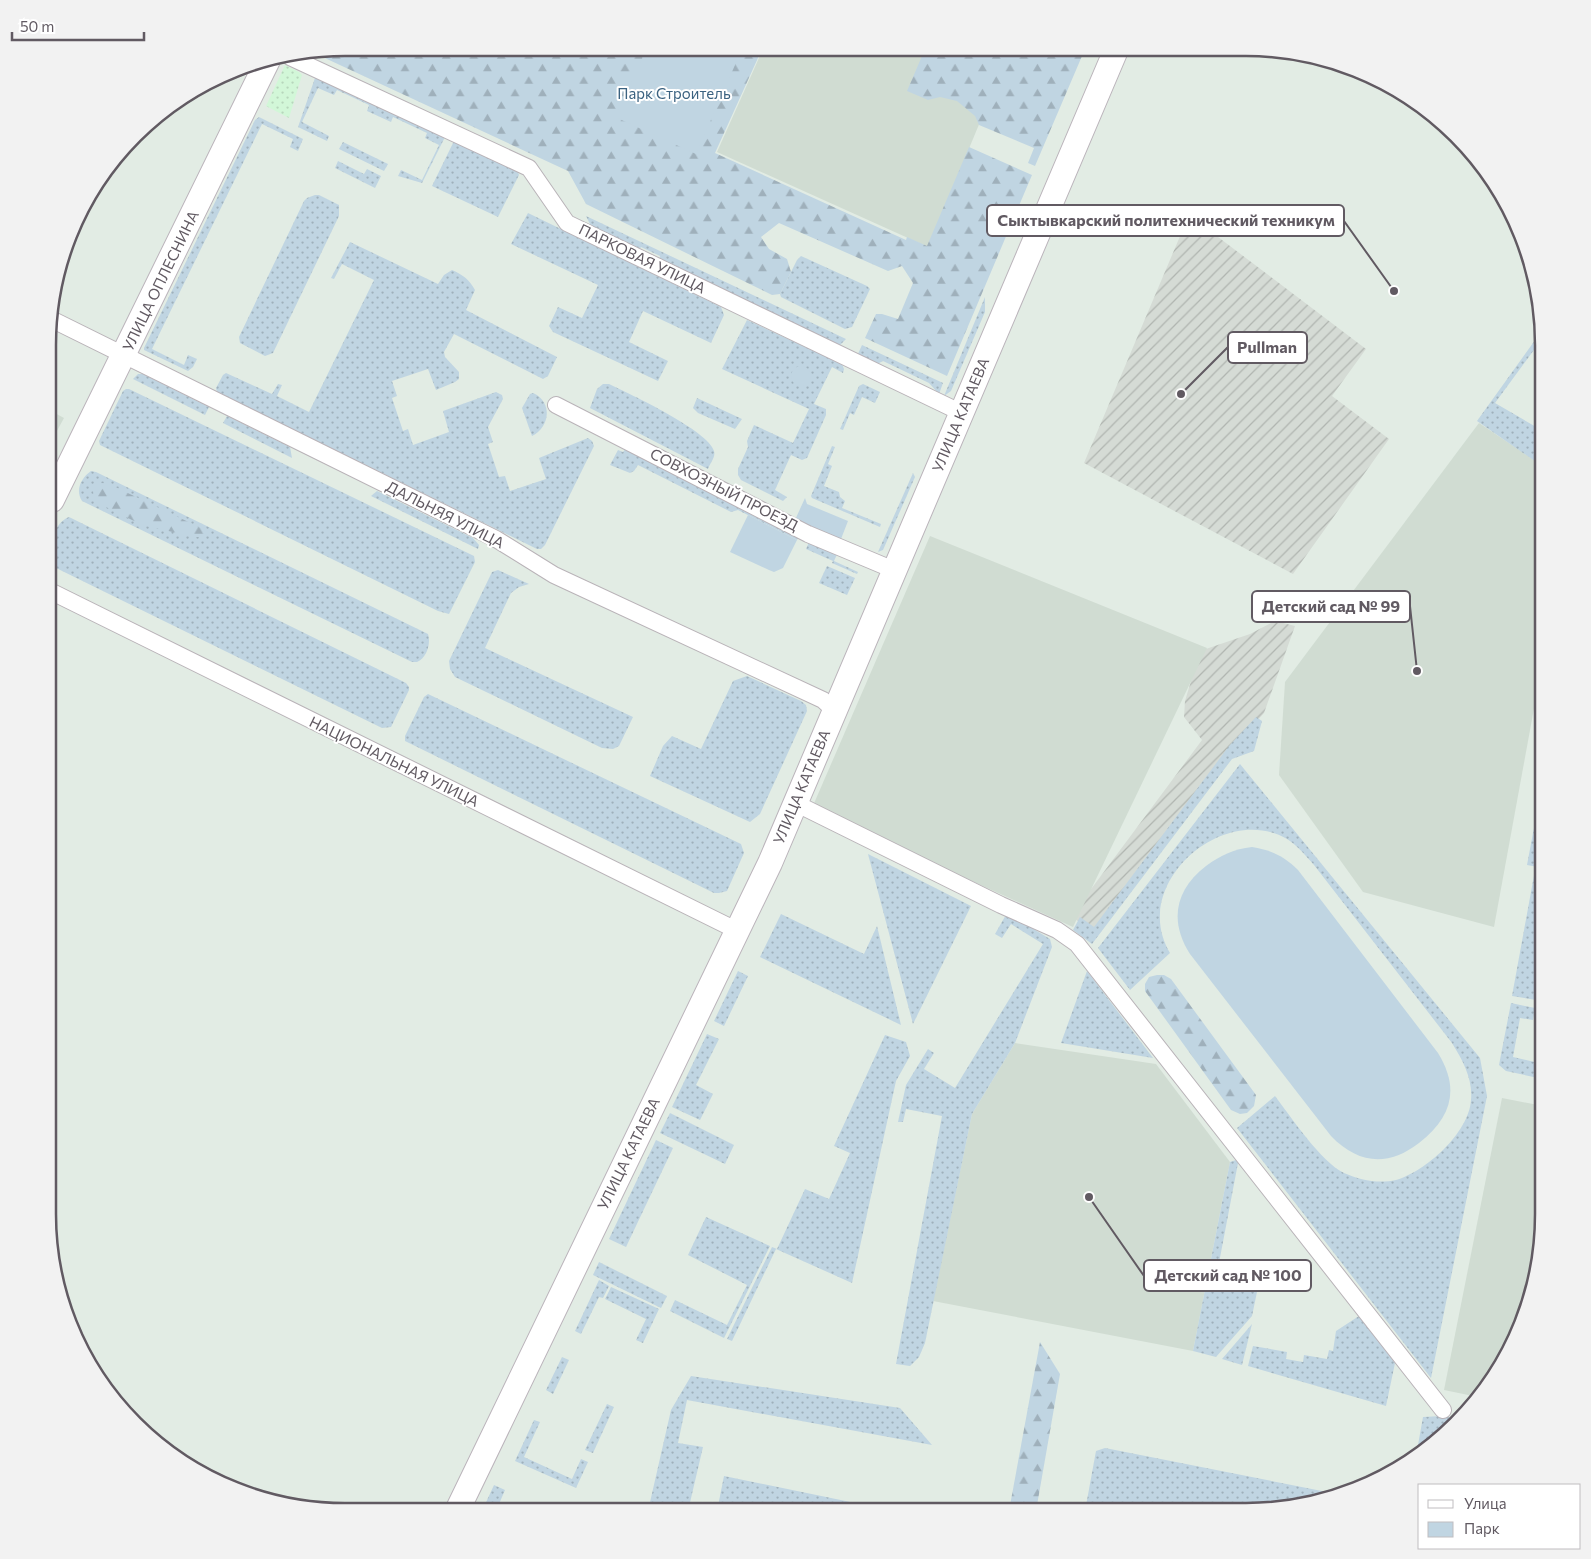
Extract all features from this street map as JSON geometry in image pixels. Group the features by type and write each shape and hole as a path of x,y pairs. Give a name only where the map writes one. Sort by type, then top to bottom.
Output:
{"street":[{"name":"УЛИЦА КАТАЕВА","path":"461,1503 770,863 1113,56"},
{"name":"ПАРКОВАЯ УЛИЦА","path":"298,61 529,168 567,223 962,413"},
{"name":"УЛИЦА ОПЛЕСНИНА","path":"56,492 264,68"},
{"name":"ДАЛЬНЯЯ УЛИЦА","path":"58,322 496,539 554,575 823,700 835,711"},
{"name":"СОВХОЗНЫЙ ПРОЕЗД","path":"556,405 808,534 894,570"},
{"name":"НАЦИОНАЛЬНАЯ УЛИЦА","path":"56,594 738,931"},
{"path":"795,803 1001,905 1057,930 1077,944 1443,1410"}],"shaded area":[{"path":"760,56 991,56 1005,62 928,247 717,152"},
{"path":"1189,215 1366,349 1332,396 1389,439 1293,574 1084,463"},
{"path":"56,414 64,418 56,433"},
{"path":"1479,423 1535,461 1535,703 1494,927 1363,892 1279,775 1285,682"},
{"path":"930,536 1207,648 1073,927 812,808"},
{"path":"1275,621 1295,626 1264,713 1236,744 1094,933 1071,916 1202,740 1184,717 1185,701 1200,651 1250,634"},
{"path":"1015,1043 1156,1064 1230,1162 1193,1351 933,1301 972,1114"},
{"path":"1502,1098 1535,1104 1534,1232 1525,1288 1505,1341 1475,1390 1470,1395 1444,1390"}],"green space":[{"name":"Парк Строитель","path":"643,56 739,56 696,154 615,117"},
{"path":"759,56 715,153 906,240 907,237 927,246 969,147 1032,175 947,376 865,338 876,314 898,319 913,283 902,266 888,271 779,223 761,237 769,249 787,259 791,272 780,294 772,295 586,204 568,171 323,57"},
{"path":"922,56 1082,56 1035,166 1028,163 1034,148 979,125 975,116 957,101 940,97 928,100 907,91"},
{"path":"318,75 445,137 422,183 398,176 401,170 422,180 439,145 425,138 427,133 393,117 391,122 367,111 369,105 337,90 334,95 318,88 302,122 329,136 327,141 298,127 315,78"},
{"path":"259,117 303,139 298,151 290,147 293,139 262,124 152,349 184,365 188,355 197,359 193,367 188,371 144,350 144,348 255,120"},
{"path":"454,141 517,170 519,175 498,217 432,186"},
{"path":"343,142 388,164 384,171 339,149"},
{"path":"338,161 364,174 367,169 381,176 375,188 335,168"},
{"path":"319,195 339,205 339,216 273,353 265,356 240,343 239,337 304,201"},
{"path":"528,213 721,307 724,315 711,343 643,311 629,342 668,361 658,381 553,332 549,326 558,307 582,318 598,285 511,244"},
{"path":"586,216 846,339 840,345 659,260 660,256 641,247 639,250 591,226"},
{"path":"350,242 438,284 444,275 452,270 468,280 475,290 466,310 557,357 548,376 543,379 454,334 444,352 445,357 459,372 459,379 436,390 428,369 392,381 397,396 392,398 403,431 408,429 413,445 449,432 443,411 496,392 502,395 503,399 488,427 493,442 488,444 499,477 505,476 510,491 546,479 539,458 588,438 592,441 594,446 545,545 541,549 537,549 217,392 216,388 226,373 272,394 278,384 282,385 277,396 309,412 374,280 342,264 334,279 331,278"},
{"path":"801,256 870,289 852,327 845,329 781,297 780,294 797,260"},
{"path":"985,297 985,312 951,391 944,396"},
{"path":"747,320 842,364 844,369 843,373 832,367 814,404 826,409 826,415 807,458 802,460 791,455 775,490 787,497 783,501 741,480 738,475 738,469 748,447 747,441 754,425 793,443 809,409 722,369"},
{"path":"1535,341 1535,349 1495,403 1535,426 1535,461 1477,421"},
{"path":"862,345 943,383 939,394 929,383 883,361 875,365 857,356"},
{"path":"801,366 808,369 811,376 808,383 801,386 794,383 791,376 794,369"},
{"path":"138,374 143,374 209,407 205,415 133,379"},
{"path":"603,384 609,384 650,404 698,434 709,443 714,451 714,458 708,469 590,408 597,389"},
{"path":"863,384 880,392 875,403 862,397 854,415 850,413 843,430 840,429 859,386"},
{"path":"126,389 474,556 475,562 449,614 438,611 100,445 99,441 123,391"},
{"path":"533,393 544,402 547,414 543,427 532,436 522,408 530,394"},
{"path":"697,398 742,419 735,429 698,413 693,408"},
{"path":"227,416 290,447 292,458 223,423"},
{"path":"832,446 835,447 828,464 832,466 824,486 839,492 840,497 845,501 842,508 881,524 880,527 812,498 811,496"},
{"path":"627,447 798,538 797,540 738,510 731,512 638,465 630,473 610,465 618,450 623,452"},
{"path":"91,471 428,634 426,654 417,662 412,662 82,501 79,493 80,484"},
{"path":"913,473 915,477 883,550 878,552"},
{"path":"102,483 111,485 206,531 203,537 195,537 142,525 100,504 93,492 96,486"},
{"path":"377,491 473,538 479,545 478,549 371,496"},
{"path":"805,498 807,504 848,521 841,539 795,520"},
{"path":"748,515 797,540 783,568 774,572 730,552"},
{"path":"69,517 406,683 409,690 391,727 382,728 56,568 56,530"},
{"path":"811,538 839,550 834,561 858,572 857,574 806,549"},
{"path":"827,566 855,578 847,595 819,583"},
{"path":"498,570 529,584 519,587 511,593 485,648 633,717 619,746 613,749 602,748 455,677 450,669 449,661 492,572"},
{"path":"747,676 801,701 806,705 807,711 760,814 750,822 650,776 663,746 672,736 701,749 733,681"},
{"path":"428,694 741,844 744,853 727,891 714,893 405,741 405,736 424,697"},
{"path":"1256,717 1262,721 1254,751 1232,759 1092,944 1073,930 1080,917 1094,927 1229,746"},
{"path":"1240,764 1480,1058 1487,1096 1431,1378 1237,1128 1275,1096 1316,1149 1344,1173 1356,1178 1376,1181 1396,1180 1407,1176 1420,1169 1444,1149 1463,1125 1468,1113 1471,1100 1469,1077 1452,1043 1302,851 1287,839 1267,831 1246,830 1225,834 1206,844 1188,857 1174,874 1164,893 1160,913 1162,934 1170,953 1130,990 1098,948"},
{"path":"1535,823 1535,866 1527,865"},
{"path":"1252,847 1277,854 1298,870 1438,1053 1445,1066 1450,1090 1449,1102 1445,1113 1430,1133 1407,1151 1385,1159 1363,1157 1341,1145 1331,1136 1190,954 1183,942 1179,930 1178,907 1187,885 1206,866 1217,859 1233,851"},
{"path":"868,854 971,906 913,1024"},
{"path":"1535,870 1535,1000 1512,996"},
{"path":"1007,913 1050,939 1052,947 1015,1043 972,1114 925,1343 919,1357 910,1366 896,1364 942,1116 906,1109 903,1122 898,1122 906,1085 928,1049 934,1053 924,1069 955,1088 1043,944 1011,924 1002,938 995,934"},
{"path":"781,914 864,954 877,926 901,1025 760,957"},
{"path":"738,971 748,976 724,1026 714,1021"},
{"path":"1087,971 1153,1058 1061,1043"},
{"path":"1164,975 1171,979 1256,1095 1254,1106 1247,1113 1240,1114 1231,1110 1145,991 1145,984 1149,977"},
{"path":"1511,1003 1535,1008 1533,1020 1520,1018 1513,1057 1535,1062 1535,1077 1506,1071 1499,1065"},
{"path":"707,1034 719,1039 696,1085 713,1094 700,1120 672,1107"},
{"path":"885,1035 906,1042 910,1056 896,1081 852,1283 776,1249 732,1341 727,1339 772,1247 777,1249 805,1189 829,1199 850,1153 834,1146"},
{"path":"670,1113 734,1145 725,1164 660,1133"},
{"path":"656,1140 673,1148 626,1247 609,1239"},
{"path":"1236,1160 1238,1163 1215,1284 1257,1292 1252,1316 1216,1357 1193,1351 1230,1162"},
{"path":"706,1217 770,1246 724,1338 670,1311 675,1300 727,1325 747,1285 688,1255"},
{"path":"599,1262 667,1296 661,1308 593,1275"},
{"path":"599,1280 609,1286 603,1298 599,1297 581,1334 575,1331"},
{"path":"611,1287 659,1309 643,1343 636,1340 646,1319 605,1299"},
{"path":"1359,1316 1395,1363 1386,1406 1248,1366 1253,1346 1287,1352 1286,1359 1303,1362 1304,1355 1327,1359 1329,1350 1333,1351 1336,1331"},
{"path":"1252,1324 1242,1365 1222,1359"},
{"path":"1040,1342 1060,1374 1037,1503 1010,1503"},
{"path":"562,1357 569,1360 553,1394 546,1390"},
{"path":"691,1376 900,1408 932,1445 687,1400 678,1443 703,1447 690,1503 650,1503 671,1410"},
{"path":"607,1404 614,1407 593,1453 585,1450"},
{"path":"1423,1417 1450,1417 1418,1446"},
{"path":"534,1420 540,1422 524,1457 572,1479 581,1459 588,1462 576,1488 515,1461"},
{"path":"1105,1448 1324,1492 1283,1500 1245,1503 1086,1503 1096,1451"},
{"path":"724,1476 855,1503 719,1503"},
{"path":"494,1485 505,1490 499,1503 486,1503"}],"sand":[{"path":"285,65 302,75 289,118 266,106"}],"place":[{"name":"Сыктывкарский политехнический техникум","path":"1394,291"},
{"name":"Pullman","path":"1181,394"},
{"name":"Детский сад № 99","path":"1417,671"},
{"name":"Детский сад № 100","path":"1089,1197"}]}
